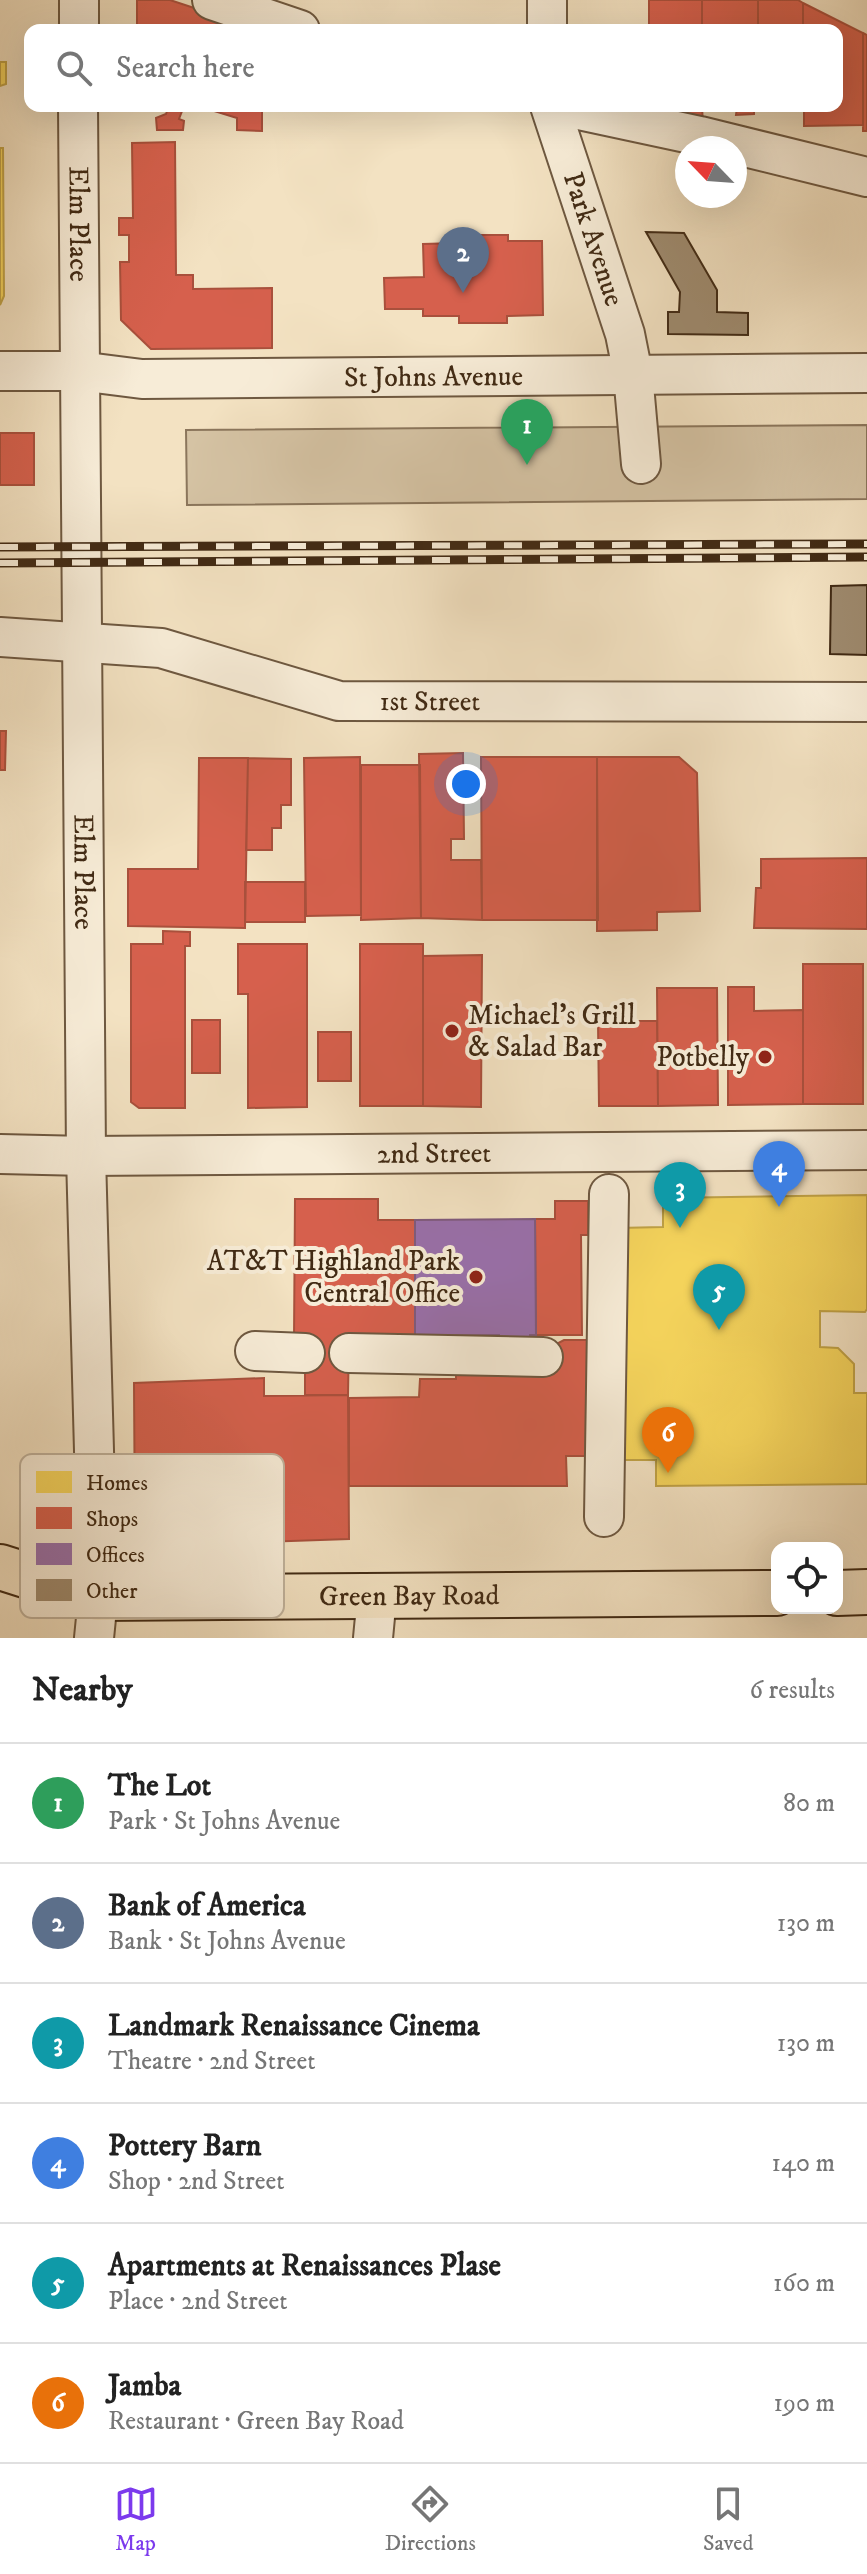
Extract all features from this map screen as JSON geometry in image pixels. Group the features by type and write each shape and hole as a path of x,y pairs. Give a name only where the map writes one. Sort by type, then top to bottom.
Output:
{"main road":[{"name":"Green Bay Road","path":"0,1567 20,1578"},
{"path":"843,1593 867,1592"},
{"name":"Green Bay Road","path":"284,1617 375,1617 771,1593"}],"street":[{"path":"79,0 79,24"},
{"path":"212,0 282,24"},
{"path":"547,0 547,24"},
{"name":"Elm Place","path":"78,112 86,1156 92,1454"},
{"name":"Park Avenue","path":"552,112 625,334 633,374 641,464"},
{"path":"588,112 867,177"},
{"name":"St Johns Avenue","path":"0,371 79,371 142,379 867,373"},
{"name":"1st Street","path":"0,637 161,648 339,701 867,702"},
{"name":"2nd Street","path":"0,1154 867,1150"},
{"path":"604,1517 609,1194"},
{"path":"255,1351 305,1353"},
{"path":"349,1353 543,1357"}],"shaded area":[{"path":"867,425 867,499 187,505 186,430"}],"building: Homes":[{"path":"0,62 6,62 6,84 0,86"},
{"path":"0,148 3,148 4,296 0,305"},
{"path":"867,1195 867,1309 865,1312 820,1311 820,1347 838,1348 854,1364 854,1393 867,1393 867,1484 656,1486 656,1460 620,1460 618,1228 663,1227 663,1198"}],"building: Shops":[{"path":"137,0 170,0 243,24 137,24"},
{"path":"649,0 702,0 702,24 649,24"},
{"path":"702,0 758,0 758,24 702,24"},
{"path":"758,0 798,0 803,3 803,24 758,24"},
{"path":"803,3 863,33 863,125 804,126 804,112 843,112 843,24 803,24"},
{"path":"863,33 867,35 867,131 863,131"},
{"path":"182,112 179,119 184,121 183,130 157,130 156,118"},
{"path":"218,112 262,112 262,131 237,130 237,118"},
{"path":"663,112 702,112 703,125"},
{"path":"736,112 754,112 754,114 736,115"},
{"path":"175,142 176,275 193,275 193,289 272,288 272,348 151,349 121,320 120,262 129,262 129,235 119,235 119,218 133,218 132,143"},
{"path":"459,235 508,235 508,241 542,241 543,315 507,316 507,323 459,323 459,316 423,316 423,309 385,309 384,278 424,277 423,244 459,243"},
{"path":"0,433 34,433 34,485 0,485"},
{"path":"0,731 6,731 5,770 0,770"},
{"path":"463,753 464,839 451,839 451,860 481,860 482,920 421,918 419,754"},
{"path":"360,757 361,915 306,916 304,758"},
{"path":"481,757 597,757 598,920 482,920"},
{"path":"597,757 679,757 697,773 700,911 657,912 657,930 597,931"},
{"path":"199,758 248,758 245,928 128,926 128,869 198,869"},
{"path":"248,758 291,759 291,805 281,805 281,828 272,828 272,850 246,850"},
{"path":"361,765 420,765 421,918 361,920"},
{"path":"867,858 867,929 754,928 756,888 761,888 761,859"},
{"path":"245,882 305,882 305,922 245,922"},
{"path":"163,931 190,932 190,946 185,946 185,1108 139,1108 131,1102 131,944 163,944"},
{"path":"238,944 307,944 307,1107 248,1108 248,994 238,994"},
{"path":"360,944 423,944 423,1106 360,1106"},
{"name":"Michael’s Grill & Salad Bar","path":"482,955 481,1107 423,1106 423,956"},
{"path":"803,964 863,964 863,1104 803,1104"},
{"name":"Potbelly","path":"728,987 754,987 754,1011 803,1010 803,1104 728,1105"},
{"path":"657,988 717,988 718,1105 658,1106"},
{"path":"192,1020 220,1020 220,1073 192,1073"},
{"path":"598,1021 657,1021 658,1106 599,1106"},
{"path":"318,1032 351,1032 351,1081 318,1081"},
{"path":"295,1199 378,1199 378,1220 415,1220 415,1336 349,1336 348,1395 305,1395 305,1339 294,1339"},
{"path":"555,1201 588,1201 588,1235 581,1235 582,1335 536,1335 535,1219 555,1219"},
{"path":"564,1340 589,1340 590,1456 566,1456 567,1486 349,1486 349,1398 419,1397 420,1379 456,1379 456,1370 551,1347"},
{"path":"264,1378 264,1396 348,1395 349,1539 284,1541 284,1454 134,1454 134,1383"}],"building: Offices":[{"name":"AT&T Highland Park Central Office","path":"535,1219 536,1335 530,1335 530,1347 500,1347 499,1335 415,1336 415,1220"}],"building: Other":[{"path":"646,232 684,233 717,290 717,312 748,313 748,335 668,334 668,312 679,312 680,292"},
{"path":"867,585 867,655 830,654 831,586"}],"railway":[{"path":"0,547 867,544"},
{"path":"0,563 867,557"}],"place":[{"name":"Bank of America","path":"463,293"},
{"name":"The Lot","path":"527,465"},
{"name":"Michael’s Grill & Salad Bar","path":"452,1031"},
{"name":"Potbelly","path":"765,1057"},
{"name":"Pottery Barn","path":"779,1207"},
{"name":"Landmark Renaissance Cinema","path":"680,1228"},
{"name":"AT&T Highland Park Central Office","path":"476,1277"},
{"name":"Apartments at Renaissances Plase","path":"719,1330"},
{"name":"Jamba","path":"668,1473"}]}
